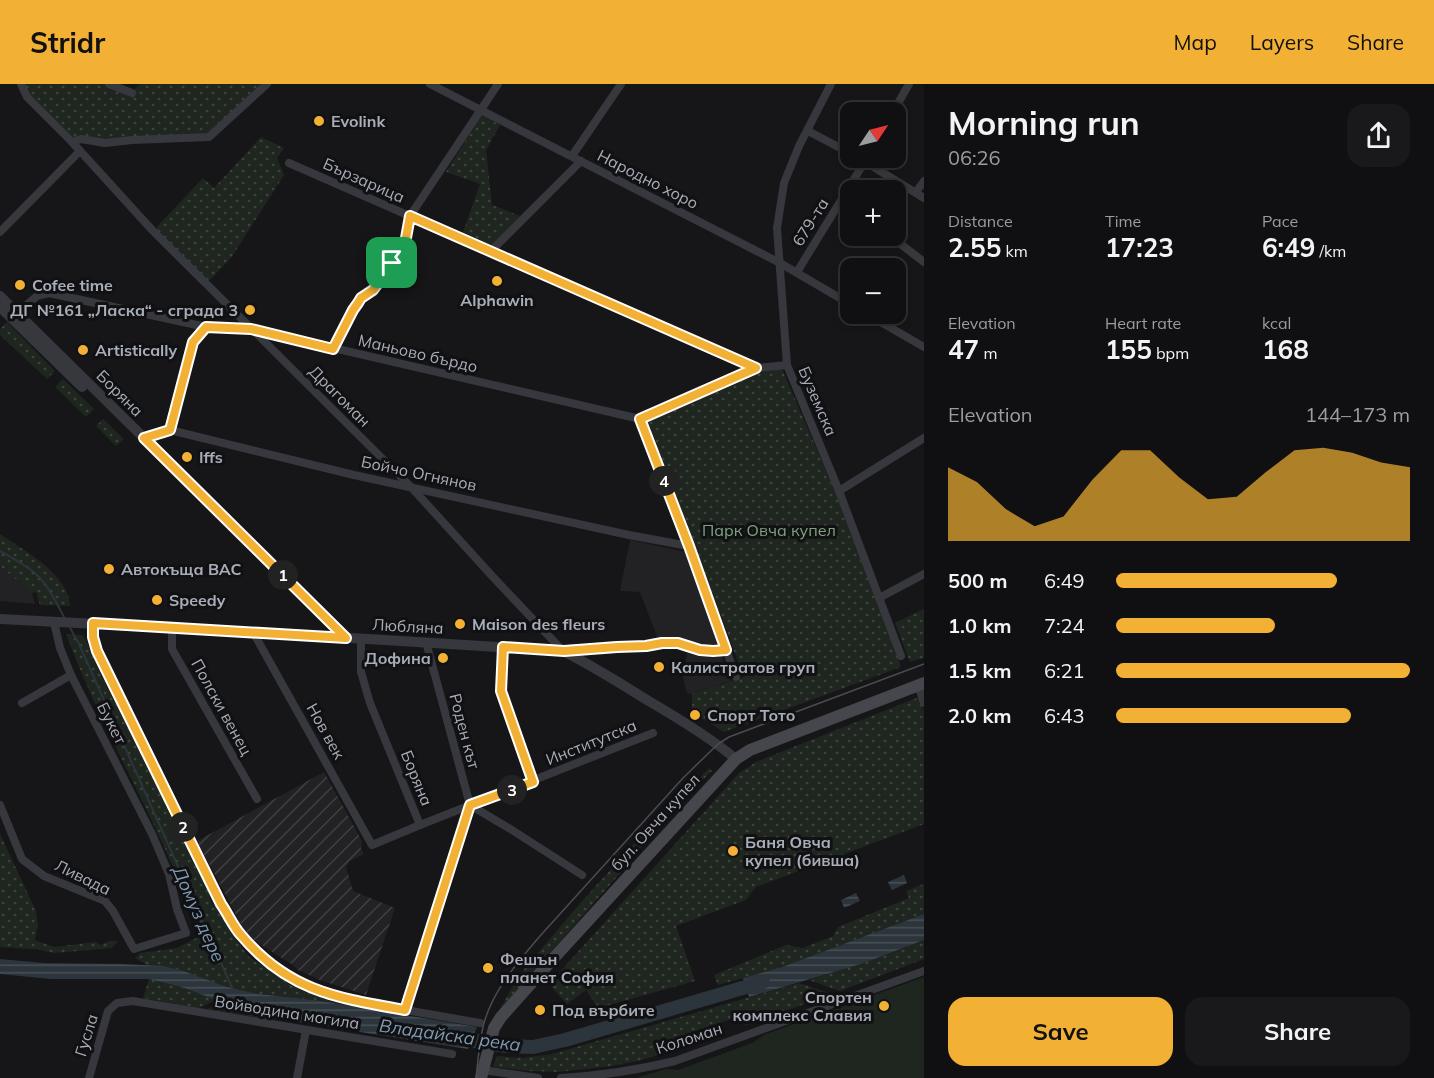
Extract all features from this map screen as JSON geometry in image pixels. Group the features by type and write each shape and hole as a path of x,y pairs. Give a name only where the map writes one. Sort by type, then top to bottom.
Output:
{"main road":[{"name":"бул. Овча купел","path":"482,1071 494,1028 501,1017 736,759 750,750 921,684"}],"street":[{"name":"Драгоман","path":"21,84 27,97 72,142 153,231 412,488 564,651"},
{"path":"109,84 132,93"},
{"path":"72,142 81,139 105,143 209,137 267,84"},
{"name":"Народно хоро","path":"430,84 780,263 840,298"},
{"path":"333,349 361,298 373,290 404,249 410,216 498,84"},
{"path":"572,156 621,84"},
{"name":"Буземска","path":"831,84 784,183 777,228 787,365 839,491 901,656"},
{"path":"899,102 909,84"},
{"path":"808,131 840,148"},
{"path":"0,232 80,151"},
{"path":"490,252 581,161"},
{"name":"Бързарица","path":"289,163 756,368"},
{"path":"877,168 920,195 924,181"},
{"name":"679-та","path":"797,272 840,202"},
{"path":"903,246 924,262"},
{"name":"Маньово бърдо","path":"17,313 37,296 49,293 206,327 251,329 640,419"},
{"name":"Боряна","path":"0,296 342,638"},
{"name":"Боряна","path":"0,307 342,638"},
{"path":"885,324 923,345"},
{"path":"144,438 170,430 193,342 206,327"},
{"path":"736,678 689,546 640,419 756,368 787,365"},
{"name":"Бойчо Огнянов","path":"170,430 412,488 689,546"},
{"path":"839,491 924,438"},
{"path":"879,598 924,574"},
{"name":"Любляна","path":"0,619 564,651 662,643 678,643 700,650 726,650"},
{"name":"Букет","path":"56,622 60,648 70,675 153,834 169,874 177,909 186,933 134,949"},
{"name":"Букет","path":"93,623 93,637 97,651 221,904"},
{"name":"Полски венец","path":"172,628 172,648 256,799"},
{"name":"Нов век","path":"253,632 372,845"},
{"name":"Боряна","path":"361,639 361,672 370,703 420,825"},
{"name":"Роден кът","path":"426,642 470,805"},
{"path":"503,647 501,691 533,782"},
{"name":"Любляна","path":"564,651 687,724 736,759"},
{"path":"22,703 70,675"},
{"path":"921,684 924,703"},
{"name":"Институтска","path":"372,845 654,734"},
{"name":"Ливада","path":"0,805 22,859 44,876 105,902 113,911 134,949"},
{"path":"405,1010 470,805 582,875"},
{"name":"Войводина могила","path":"221,904 240,934 266,961 286,976 314,990 347,1000 480,1023"},
{"name":"Коломан","path":"561,1078 596,1076 675,1061 924,971"},
{"name":"Войводина могила","path":"117,1003 133,1001 452,1054"},
{"name":"Гусла","path":"89,1078 108,1011 117,1003"},
{"path":"297,1078 306,1030"},
{"path":"482,1071 538,1078"}],"shaded area":[{"path":"630,540 686,552 730,681 692,694 687,693 683,678 688,648 658,639 640,592 620,591"},
{"path":"0,566 32,593 35,604 0,601"},
{"path":"324,772 362,841 361,849 364,854 350,861 346,867 353,891 395,908 366,995 298,970 250,938 197,841"}],"green space":[{"path":"21,84 109,84 131,93 140,84 267,84 209,137 72,142 27,97"},
{"path":"482,115 500,125 486,150 492,205 520,216 487,250 461,238 480,184 446,172"},
{"path":"261,137 284,148 277,158 284,175 231,258 207,283 153,231 203,178 214,188"},
{"path":"7,322 55,371 47,379 0,335 0,329"},
{"name":"Парк Овча купел","path":"782,369 836,494 901,667 724,732 692,712 692,694 744,677 645,420 757,372"},
{"path":"63,379 94,409 86,417 55,387"},
{"path":"103,419 124,439 116,446 96,426"},
{"path":"0,534 38,559 55,575 67,593 70,606 40,605 36,592 32,593 0,566"},
{"path":"924,609 924,658 910,662 895,623"},
{"path":"66,634 82,635 86,640 100,673 208,888 211,902 249,957 293,986 348,1005 258,994 227,987 184,971 147,965 135,958 140,953 177,948 200,936 170,859 98,710"},
{"path":"919,697 924,712 924,824 756,887 746,900 676,926 695,981 598,1008 586,990 567,1004 549,984 739,773 756,762"},
{"path":"709,768 712,771 658,823 636,855 499,1011 517,978 570,915 678,794 683,795"},
{"path":"0,834 36,911 38,926 35,940 54,947 95,942 101,945 109,941 118,941 112,948 54,953 36,949 0,947"},
{"path":"924,884 924,914 782,967 718,985 714,975 786,945 803,948 833,936 838,927 909,898 906,891"},
{"path":"924,940 924,959 840,991 809,980 891,953"},
{"name":"Спортен комплекс Славия","path":"924,977 924,1078 636,1078 666,1069 678,1070 752,1043 766,1034"},
{"path":"149,979 182,987 216,1000 199,1008 143,998"},
{"path":"799,983 832,994 746,1025 734,1018 679,1037 669,1052 638,1061 557,1072 493,1067 497,1056 522,1058 552,1054"},
{"path":"221,1003 231,1010 268,1018 207,1009"}],"water":[{"path":"904,875 907,883 892,890 888,882"},
{"path":"856,893 860,901 844,908 841,900"},
{"path":"924,914 924,940 864,963 749,997 743,978 782,967"},
{"path":"0,959 44,963 163,966 227,987 258,994 315,1000 477,1027 468,1049 247,1014 231,1010 216,1000 182,987 149,979 51,979 0,974"}],"waterway":[{"name":"Домуз дере","path":"0,551 41,579 65,619"},
{"name":"Домуз дере","path":"69,626 233,990"},
{"name":"Владайска река","path":"456,1038 506,1046 533,1047 565,1040 763,982"}],"tram line":[{"path":"476,1078 483,1027 492,1002 506,978 540,936 683,778 718,744 729,737 924,664"}],"place":[{"name":"Evolink","path":"319,121"},
{"name":"Alphawin","path":"497,281"},
{"name":"Cofee time","path":"20,285"},
{"name":"ДГ №161 „Ласка“ - сграда 3","path":"250,310"},
{"name":"Artistically","path":"83,350"},
{"name":"Iffs","path":"187,457"},
{"name":"Автокъща ВАС","path":"109,569"},
{"name":"Speedy","path":"157,600"},
{"name":"Maison des fleurs","path":"460,624"},
{"name":"Дофина","path":"443,658"},
{"name":"Калистратов груп","path":"659,667"},
{"name":"Спорт Тото","path":"695,715"},
{"name":"Баня Овча купел (бивша)","path":"733,851"},
{"name":"Фешън планет София","path":"488,968"},
{"name":"Спортен комплекс Славия","path":"884,1006"},
{"name":"Под върбите","path":"540,1010"}],"route":[{"path":"410,216 756,368 640,419 726,650 700,650 678,643 564,651 503,647 501,691 533,782 470,805 405,1010 347,1000 314,990 286,976 266,961 240,934 221,904 97,651 93,637 93,623 346,638 144,438 170,430 193,342 206,327 251,329 333,349 361,298 373,290 392,263 404,249 410,216"}]}
